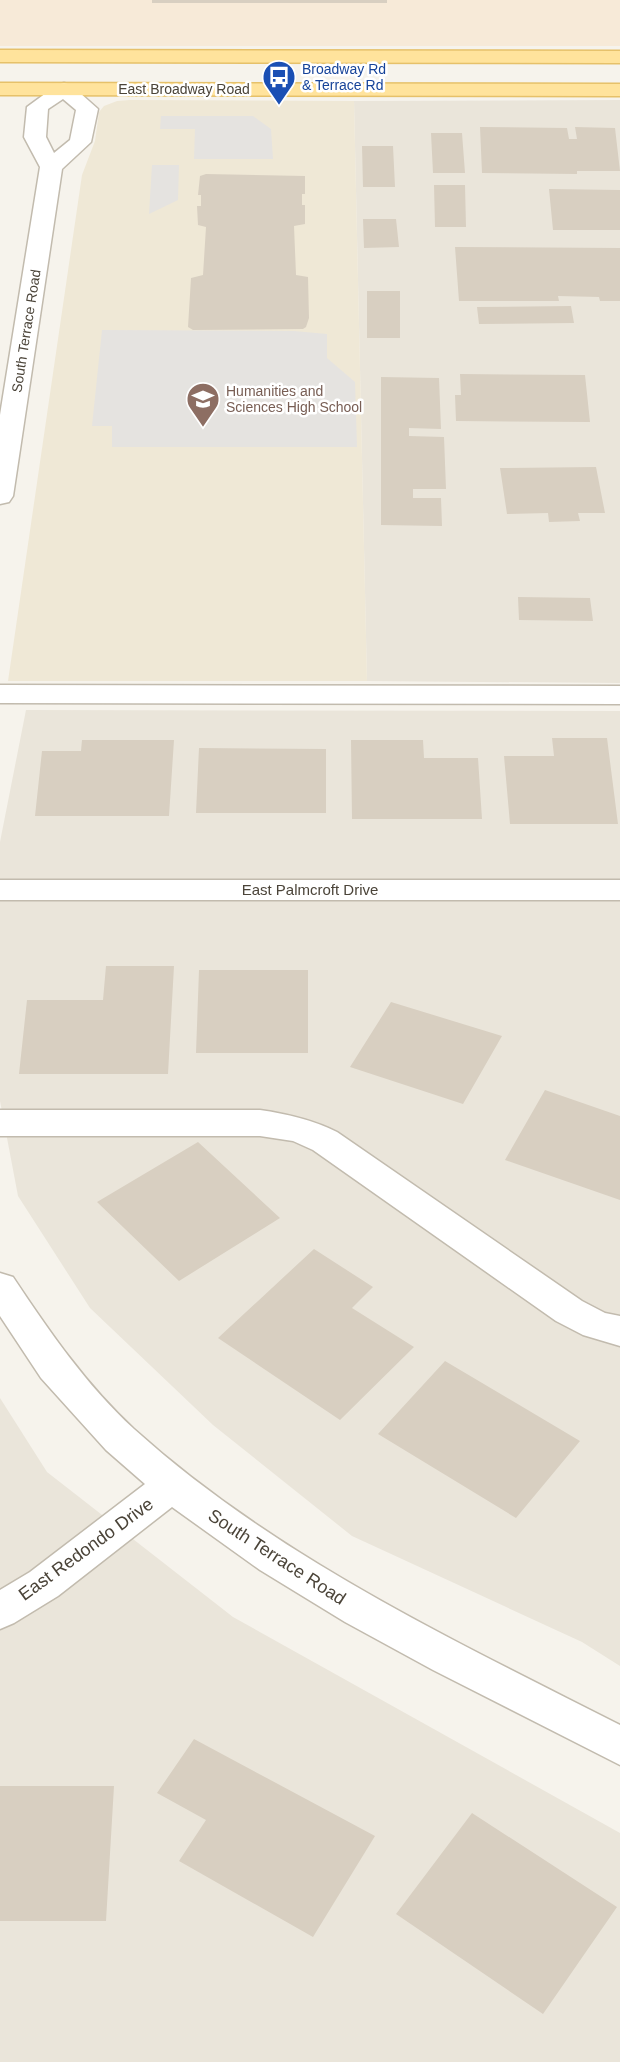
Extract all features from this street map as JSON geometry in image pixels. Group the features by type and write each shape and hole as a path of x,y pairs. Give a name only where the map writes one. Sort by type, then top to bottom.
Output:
{"main road":[{"path":"0,56 620,57"},
{"path":"64,89 71,56"},
{"name":"East Broadway Road","path":"0,89 620,90"}],"street":[{"path":"64,89 87,109 80,142 51,167 35,137 38,107 64,89"},
{"name":"South Terrace Road","path":"0,496 51,167"},
{"path":"0,694 620,695"},
{"name":"East Palmcroft Drive","path":"0,890 620,890"},
{"path":"0,1123 260,1123 307,1131 325,1141 569,1311 596,1325 620,1330"},
{"name":"South Terrace Road","path":"0,1287 38,1345 75,1391 171,1486 288,1567 362,1610 620,1746"},
{"name":"East Redondo Drive","path":"0,1611 44,1584 171,1486"}],"shaded area":[{"path":"0,0 620,0 620,46 0,46"},
{"path":"620,100 620,683 367,681 354,101"},
{"name":"Humanities and Sciences High School","path":"117,101 354,101 367,681 8,681 82,175 95,141 99,112 104,106"},
{"path":"161,116 253,116 271,129 273,159 194,159 195,129 160,129"},
{"path":"152,165 179,165 178,200 149,214"},
{"path":"102,330 294,331 327,334 327,358 355,382 357,447 112,447 112,426 92,426"},
{"path":"26,710 620,711 620,1666 582,1642 352,1536 213,1425 90,1308 18,1196 0,1101 0,842"},
{"path":"0,1398 47,1472 233,1617 620,1833 620,2062 0,2062"}],"building":[{"path":"152,0 387,0 387,3 152,3"},
{"path":"480,127 567,128 569,139 577,139 575,127 615,128 620,171 577,171 577,174 482,173"},
{"path":"431,133 462,133 465,173 433,173"},
{"path":"362,146 393,146 395,187 363,187"},
{"path":"206,174 305,176 305,194 302,194 302,205 305,205 305,224 294,226 296,275 308,277 309,318 303,329 193,330 188,327 191,278 203,275 206,227 198,225 197,206 201,206 201,195 198,195 200,176"},
{"path":"434,185 465,185 466,227 435,227"},
{"path":"549,189 620,190 620,230 553,230"},
{"path":"363,219 396,219 399,247 364,248"},
{"path":"455,247 620,248 620,301 600,301 599,297 558,296 559,301 459,301"},
{"path":"367,291 400,291 400,338 367,338"},
{"path":"571,306 574,323 479,324 477,307"},
{"path":"460,374 585,375 590,422 456,421 455,395 461,395"},
{"path":"381,377 439,378 441,429 409,428 409,436 444,437 446,489 413,489 413,498 441,498 442,526 381,525"},
{"path":"596,467 605,513 578,513 580,521 549,522 548,513 507,514 500,468"},
{"path":"518,597 590,598 593,621 519,620"},
{"path":"552,738 607,738 618,824 510,824 504,756 554,756"},
{"path":"82,740 174,740 169,816 35,816 42,751 81,751"},
{"path":"351,740 423,740 424,758 478,758 482,819 352,819"},
{"path":"199,748 326,749 326,813 196,813"},
{"path":"106,966 174,966 168,1074 19,1074 27,1000 103,1000"},
{"path":"199,970 308,970 308,1053 196,1053"},
{"path":"391,1002 502,1036 463,1104 350,1067"},
{"path":"545,1090 620,1116 620,1200 505,1160"},
{"path":"198,1142 280,1218 179,1281 97,1202"},
{"path":"314,1249 373,1287 352,1308 414,1347 340,1420 218,1338"},
{"path":"445,1361 580,1441 516,1518 378,1434"},
{"path":"194,1739 375,1836 313,1937 179,1861 206,1820 157,1793"},
{"path":"0,1786 114,1786 106,1921 0,1921"},
{"path":"472,1813 617,1907 543,2014 396,1914"}],"place":[{"name":"Broadway Rd & Terrace Rd","path":"279,106"},
{"name":"Humanities and Sciences High School","path":"203,428"}]}
